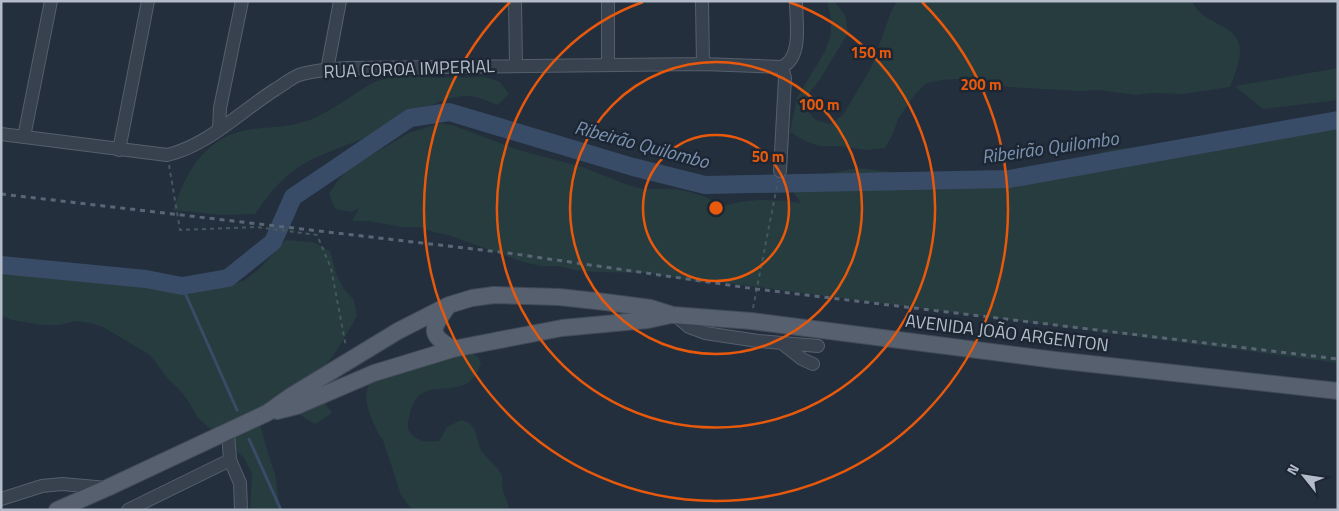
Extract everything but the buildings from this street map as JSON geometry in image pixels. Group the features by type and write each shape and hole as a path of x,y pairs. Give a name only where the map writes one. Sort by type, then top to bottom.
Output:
{"main road":[{"name":"AVENIDA JOÃO ARGENTON","path":"57,510 267,413 398,331 449,305 472,298 494,295 559,297 650,308 674,315 752,321 1055,360 1338,391"},
{"path":"449,305 436,323 434,330 436,337 453,349"},
{"name":"AVENIDA JOÃO ARGENTON","path":"267,413 297,406 374,373 453,349 562,328 648,320 674,315"}],"street":[{"path":"24,137 51,1"},
{"path":"118,150 148,1"},
{"path":"219,128 220,108 242,1"},
{"path":"327,70 340,1"},
{"path":"515,1 516,65"},
{"path":"608,1 608,65"},
{"path":"702,1 703,64"},
{"path":"780,171 785,78 782,67 793,59 796,49 796,1"},
{"name":"RUA COROA IMPERIAL","path":"1,134 118,150 168,154 182,151 201,142 262,98 297,76 349,68 703,64 782,67"},
{"path":"674,315 689,327 705,333 783,344 818,346"},
{"path":"783,344 802,360 813,364"},
{"path":"238,427 230,460 240,483 241,510"},
{"path":"128,510 230,460"},
{"path":"1,499 42,486 62,484 107,488"}],"path":[{"path":"168,154 180,230 257,227 317,236 331,268 348,362"},
{"path":"752,321 756,288 780,171"}],"green space":[{"path":"827,1 834,1 845,15 848,33 819,81 810,92 806,109 816,120 830,124 843,115 871,68 891,12 897,1 1192,1 1203,15 1234,35 1239,43 1240,53 1230,87 1183,94 1152,93 1136,95 1098,90 1079,91 1009,87 958,79 927,83 916,93 898,119 893,134 885,148 867,150 819,146 805,141 790,132 797,98 825,51 831,35 831,18"},
{"path":"1338,68 1338,100 1263,109 1235,86"},
{"path":"402,76 435,78 485,77 500,82 509,94 498,105 470,96 455,97 431,105 372,135 317,157 299,167 280,182 255,214 222,215 173,210 185,180 193,167 211,146 223,138 237,132 303,122 328,111 373,83"},
{"path":"1338,120 1338,363 705,280 703,283 648,273 595,272 558,266 541,266 523,262 448,235 419,227 402,227 368,221 352,221 359,208 351,212 335,209 329,194 338,180 350,168 409,133 440,123 455,126 519,150 582,167 628,185 643,189 675,189 690,192 724,206 733,203 762,200 801,203 791,189 794,182 801,178 859,168 892,172 915,181 949,182 1001,174 1031,172 1110,150 1186,141 1275,125 1300,125"},
{"path":"286,240 313,242 330,251 337,276 344,289 354,300 357,316 334,355 324,366 321,398 332,413 315,424 285,406 260,425 275,474 280,510 250,510 252,473 244,458 223,436 208,427 197,417 180,390 169,380 150,355 105,328 91,323 76,321 60,325 43,325 12,320 1,316 1,265 43,268 62,265 91,273 102,271 121,273 167,286 216,287 231,285 245,280 258,270"},
{"path":"471,353 478,357 481,363 473,378 460,386 433,390 419,396 413,405 408,428 416,438 425,441 439,441 447,427 461,420 469,423 474,428 481,451 502,475 503,491 510,510 412,510 401,495 383,440 369,412 366,396 368,388 371,381 378,375"}],"waterway":[{"name":"Ribeirão Quilombo","path":"1,265 146,279 182,286 228,278 273,242 293,197 410,118 449,112 633,167 705,185 1009,179 1338,120"},
{"path":"182,286 237,410"},
{"path":"249,439 281,510"}],"railway":[{"path":"1,194 508,253 756,289 1338,359"}]}
